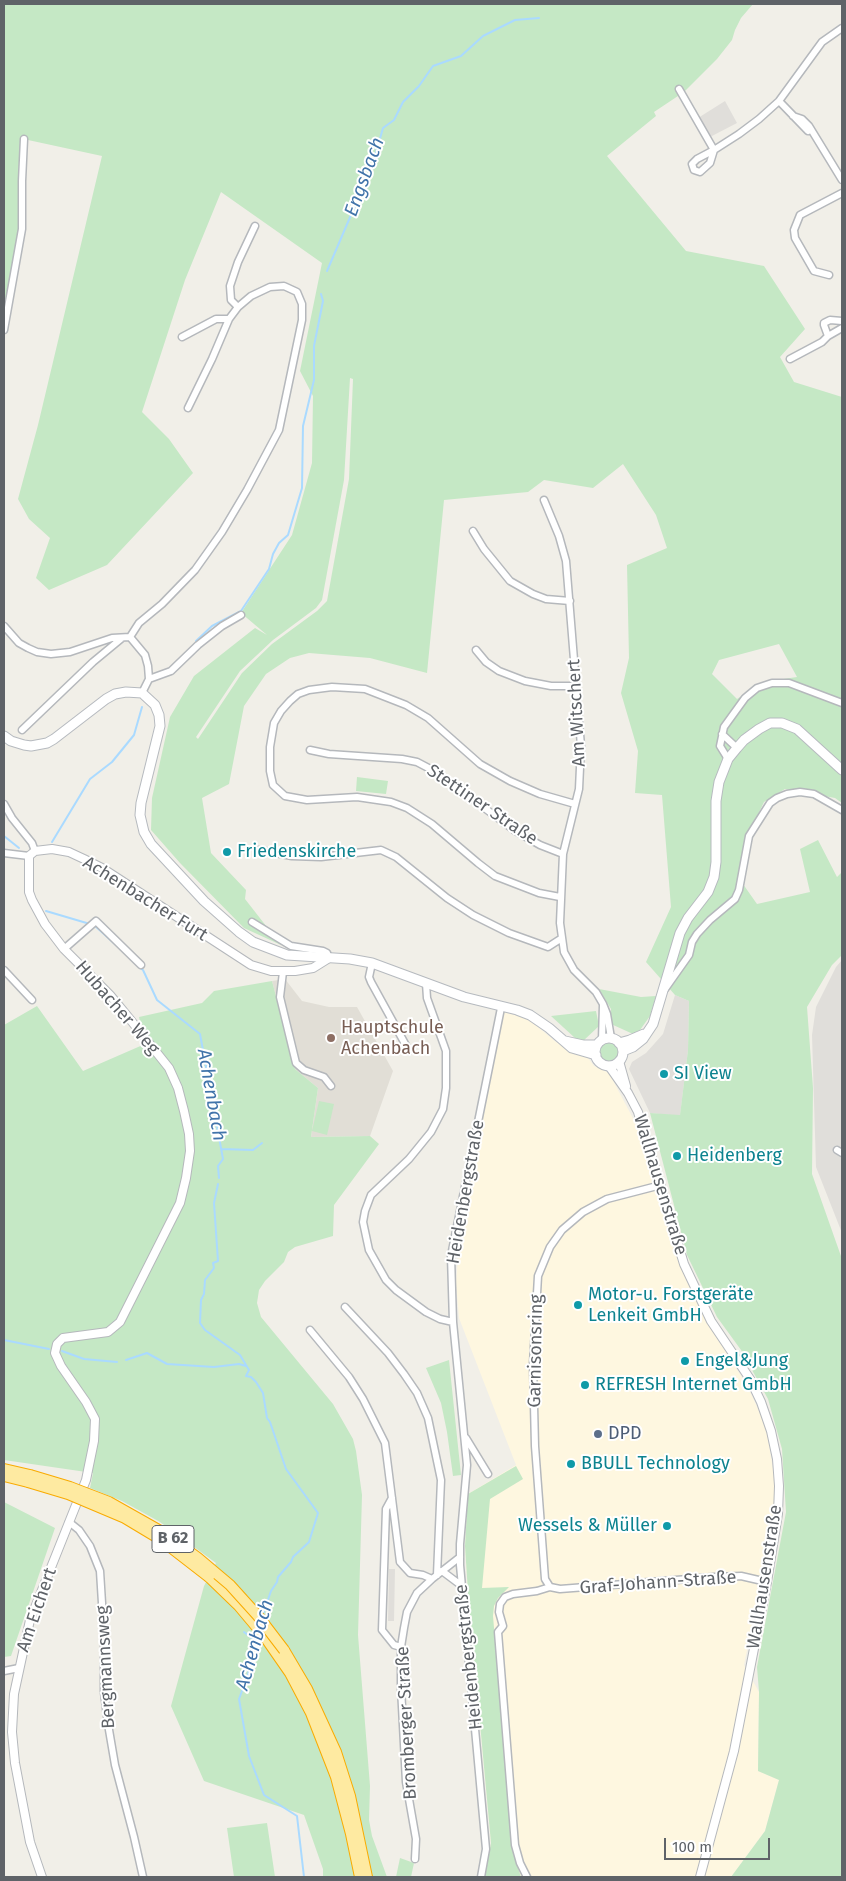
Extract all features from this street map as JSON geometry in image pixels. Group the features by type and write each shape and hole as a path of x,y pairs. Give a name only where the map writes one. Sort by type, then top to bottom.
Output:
{"highway":[{"name":"B 62","path":"4,1469 87,1501 124,1518 160,1539 209,1577 252,1621 290,1673 320,1734 342,1798 360,1877"},
{"name":"B 62","path":"4,1476 29,1478 70,1487 109,1502 164,1533 214,1571 258,1616 296,1669 327,1731 350,1796 367,1877"}],"main road":[{"path":"4,736 24,745 47,743 115,694 134,691 142,694 155,705 160,721 140,808 142,826 151,844 204,901 239,932 253,942 287,955 350,959 372,963 501,1008 517,1010 530,1015 572,1048 596,1055 600,1062 609,1066 615,1065 620,1061 611,1043"},
{"path":"564,1041 584,1045 611,1043 633,1047 643,1039 653,1024 680,933 688,918 708,892 714,877 716,862 716,801 719,782 728,759 744,740 770,723 782,723 797,729 842,770"},
{"path":"596,1055 611,1043"}],"street":[{"path":"678,89 714,150 759,119 779,101 822,42 842,28"},
{"path":"779,101 793,116 802,119 809,126 842,180"},
{"path":"4,330 22,229 24,139"},
{"path":"829,274 814,271 795,238 794,230 800,215 842,193"},
{"path":"238,307 231,300 230,286 238,262 255,226"},
{"path":"22,730 93,662 127,637 139,623 162,604 195,570 222,532 247,490 278,430 302,320 302,304 297,292 284,286 270,286 251,296 238,307 229,319 188,408"},
{"path":"182,337 216,319 229,319"},
{"path":"828,336 824,323 830,320 842,321"},
{"path":"790,359 822,342 842,328"},
{"name":"Am Witschert","path":"544,500 559,536 566,561 581,746 579,789 563,854 560,923 564,952 574,970 596,992 603,1004 607,1014 611,1043"},
{"path":"473,531 484,549 510,581 546,599 570,601"},
{"path":"149,679 170,671 198,644 222,626 241,615"},
{"path":"4,626 20,643 28,648 37,652 51,654 70,652 112,638 127,637"},
{"path":"127,637 144,655 149,679 142,694"},
{"path":"476,650 486,662 525,681 551,686 576,686"},
{"path":"728,759 720,746 722,734 727,722 745,698 757,688 765,685 789,683 842,703"},
{"path":"560,897 539,893 495,876 432,824 407,808 382,799 357,797 307,800 291,798 278,791 273,785 270,771 270,747 274,723 281,711 298,694 309,690 332,687 365,689 406,705 428,718 480,764 510,781 540,794 575,804"},
{"path":"722,734 737,748"},
{"name":"Stettiner Straße","path":"310,750 328,754 402,759 417,762 436,772 514,830 540,845 563,854"},
{"path":"660,996 689,955 697,934 735,899 739,890 749,836 770,803 782,796 800,792 814,794 842,810"},
{"path":"4,804 12,818 32,843 32,854"},
{"name":"Achenbacher Furt","path":"4,853 32,854 52,849 84,858 241,960 262,969 283,972 313,968 329,958"},
{"path":"259,850 292,856 322,857 381,850 396,857 473,916 509,933 548,947 562,938"},
{"name":"Hubacher Weg","path":"32,854 28,884 38,913 64,949 116,1002 169,1068 178,1088 189,1134 190,1150 180,1203 127,1309 116,1327 108,1332 63,1338 58,1344 55,1353 61,1366 86,1402 95,1419 94,1440 86,1480 70,1522"},
{"name":"Hubacher Weg","path":"64,949 96,921 141,964"},
{"path":"252,922 291,946 323,951 327,953 329,958"},
{"path":"372,963 369,977 370,982 409,1051"},
{"path":"4,970 32,1000"},
{"path":"283,972 280,997 296,1063 304,1070 324,1077 330,1086"},
{"path":"426,983 427,998 446,1051 446,1088 443,1109 431,1132 409,1159 371,1196 363,1222 369,1250 386,1280 396,1290 426,1312 440,1319 453,1322"},
{"name":"Heidenbergstraße","path":"481,1877 486,1849 460,1557 466,1466 465,1437 453,1322 451,1256 501,1008"},
{"name":"Wallhausenstraße","path":"620,1061 628,1093"},
{"name":"Wallhausenstraße","path":"609,1066 628,1093 643,1124 684,1264 695,1290 711,1321 750,1379 761,1402 777,1459 779,1486 778,1514 767,1582 734,1751 700,1877"},
{"name":"Garnisonsring","path":"550,1587 545,1579 535,1446 533,1364 538,1276 550,1247 562,1230 583,1212 607,1199 661,1185"},
{"path":"345,1307 388,1353 404,1374 428,1418 441,1480 437,1575"},
{"path":"310,1330 349,1377 363,1399 385,1443 400,1562 410,1573 437,1575 462,1586"},
{"name":"Heidenbergstraße","path":"465,1437 488,1474"},
{"path":"393,1497 386,1509 382,1630 394,1645 401,1647"},
{"name":"Am Eichert","path":"42,1877 30,1842 15,1763 12,1732 14,1694 18,1668 30,1620 70,1522"},
{"name":"Bergmannsweg","path":"70,1522 80,1530 90,1546 100,1571 104,1635 104,1692 108,1724 115,1765 143,1877"},
{"name":"Bromberger Straße","path":"415,1859 416,1839 406,1782 401,1688 401,1647 407,1612 417,1593 460,1557"},
{"name":"Graf-Johann-Straße","path":"527,1877 520,1863 515,1845 498,1632 503,1626 499,1612 500,1604 505,1597 550,1587 560,1589 714,1577 741,1576 767,1582"},
{"path":"4,1671 18,1668"}],"shaded area":[{"path":"725,101 737,123 710,137 698,118"},
{"path":"842,960 842,1233 816,1167 812,1035 816,1007 836,967"},
{"name":"Hauptschule Achenbach","path":"285,979 302,1001 329,1007 357,1007 393,1071 370,1136 311,1137 318,1088 295,1069 272,981"},
{"path":"675,995 689,1001 688,1050 680,1116 650,1113 629,1069 632,1062 646,1053 663,1034"},
{"path":"503,1012 527,1018 556,1042 588,1058 594,1066 609,1073 636,1124 658,1184 683,1269 705,1319 748,1387 766,1427 774,1475 775,1511 744,1665 759,1692 758,1771 779,1780 765,1831 731,1877 485,1877 491,1843 468,1593 465,1546 468,1494 516,1465 459,1318 456,1283 459,1245"},
{"path":"389,1569 395,1569 394,1621 388,1621"}],"green space":[{"path":"4,4 753,4 741,18 732,40 717,59 684,92 654,112 656,116 607,156 686,251 764,266 805,329 780,357 794,382 842,397 842,803 835,798 785,789 764,802 745,841 738,877 757,904 810,892 800,849 818,840 837,877 842,872 842,955 832,965 807,1007 813,1088 812,1174 842,1259 842,1877 731,1877 765,1831 779,1780 758,1771 759,1692 757,1667 786,1512 782,1449 768,1399 741,1350 717,1317 687,1255 650,1113 680,1115 688,1050 689,1001 675,995 646,962 671,907 662,795 635,793 638,751 621,693 629,658 627,565 667,548 656,515 623,464 593,488 544,480 528,492 444,500 427,673 370,658 309,653 290,658 266,674 244,706 229,784 202,798 211,853 246,890 245,899 281,945 244,928 180,863 151,830 152,798 170,717 194,676 255,628 267,635 241,613 292,535 312,463 313,396 300,371 322,263 221,192 185,280 142,412 169,439 193,473 107,565 49,590 36,578 50,538 29,519 18,499 38,425 102,156 28,140 24,182 23,237 4,319","holes":["350,378 353,379 349,479 327,601 317,611 272,644 242,673 198,739 196,737 240,671 273,640 316,608 322,600 344,480","779,644 797,677 763,682 737,699 712,674 719,660"]},
{"path":"357,777 388,781 386,794 356,791"},
{"path":"272,981 295,1069 318,1088 311,1137 370,1136 379,1144 334,1205 333,1236 295,1247 288,1252 284,1262 265,1281 259,1290 257,1303 261,1317 333,1404 353,1439 356,1451 362,1495 358,1635 370,1786 369,1820 372,1836 387,1877 323,1877 323,1869 304,1815 204,1781 171,1706 204,1586 216,1563 160,1522 122,1501 90,1488 93,1473 4,1460 4,1025 37,1006 83,1071 145,1044 139,1017 202,1003 214,991"},
{"path":"599,989 641,997 656,996 650,1016 640,1030 633,1034 611,1024 611,1009"},
{"path":"596,1011 599,1026 582,1042 551,1016"},
{"path":"609,1038 619,1042 623,1052 619,1062 609,1066 599,1062 595,1052 599,1042"},
{"path":"319,1101 334,1104 327,1135 312,1131"},
{"path":"449,1360 461,1475 453,1476 441,1403 426,1368"},
{"path":"516,1466 523,1479 490,1499 482,1588 509,1587 498,1598 494,1606 493,1616 513,1853 521,1877 485,1877 491,1843 468,1593 465,1546 468,1494"},
{"path":"4,1502 55,1528 11,1656 4,1657"},
{"path":"267,1823 275,1877 234,1877 227,1828"},
{"path":"400,1858 414,1863 411,1877 396,1877"}],"waterway":[{"name":"Engsbach","path":"327,271 368,181 383,128 394,120 403,102 419,86 433,66 461,56 483,36 515,20 539,18"},
{"name":"Engsbach","path":"196,641 212,626 241,611 269,569 273,554 279,543 288,535 302,488 303,426 314,380 314,346 323,301 321,294"},
{"name":"Engsbach","path":"52,842 90,779 112,762 134,735 142,707"},
{"name":"Achenbach","path":"4,836 19,848"},
{"name":"Achenbach","path":"46,911 90,924"},
{"name":"Achenbach","path":"94,925 126,954"},
{"name":"Achenbach","path":"140,968 143,970 157,1000 200,1034 223,1159 218,1166 219,1178"},
{"path":"221,1149 253,1150 262,1143"},
{"name":"Achenbach","path":"218,1184 214,1203 218,1261 213,1263 214,1268 205,1280 204,1294 201,1300 200,1323 205,1330 240,1355 249,1370 246,1376 251,1377 263,1393 267,1418 286,1469 318,1513 309,1542 293,1557 278,1577 263,1614"},
{"path":"4,1340 49,1349"},
{"path":"62,1351 84,1359 117,1362"},
{"path":"126,1360 147,1353 167,1364 214,1367 239,1364 246,1366"},
{"path":"244,1632 254,1640"},
{"name":"Achenbach","path":"256,1633 248,1675 239,1699 249,1756 264,1795 297,1816 304,1877"}],"place":[{"name":"Friedenskirche","path":"227,852"},
{"name":"Hauptschule Achenbach","path":"331,1038"},
{"name":"SI View","path":"664,1074"},
{"name":"Heidenberg","path":"677,1156"},
{"name":"Motor-u. Forstgeräte Lenkeit GmbH","path":"578,1305"},
{"name":"Engel&Jung","path":"685,1361"},
{"name":"REFRESH Internet GmbH","path":"585,1385"},
{"name":"DPD","path":"598,1434"},
{"name":"BBULL Technology","path":"571,1464"},
{"name":"Wessels & Müller","path":"667,1526"}]}
